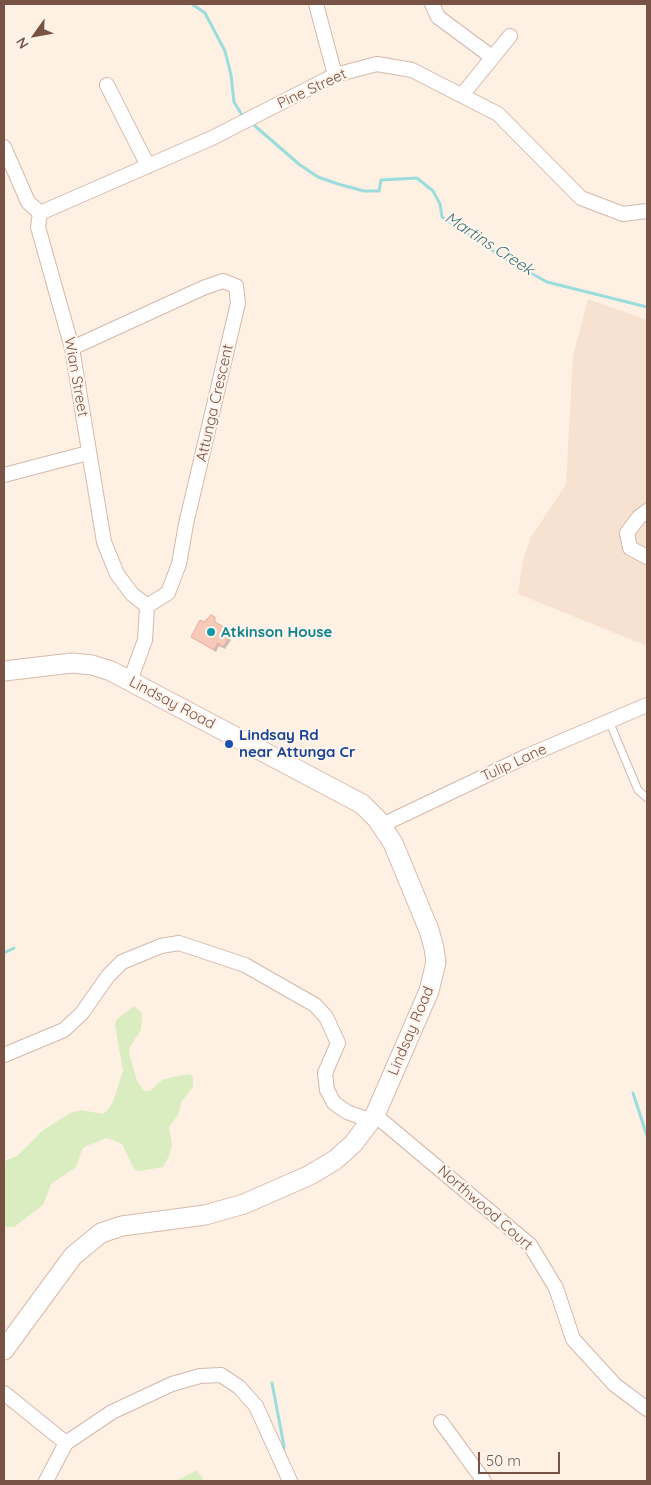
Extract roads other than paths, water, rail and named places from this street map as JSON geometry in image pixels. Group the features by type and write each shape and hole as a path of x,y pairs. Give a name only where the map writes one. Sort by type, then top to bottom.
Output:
{"street":[{"path":"316,4 335,75"},
{"path":"432,4 438,17 492,57"},
{"path":"462,95 510,36"},
{"name":"Pine Street","path":"40,213 212,138 335,75 377,64 412,70 498,114 581,198 623,214 647,211"},
{"path":"107,85 148,166"},
{"path":"4,147 28,202 40,213"},
{"name":"Wian Street","path":"40,213 38,227 72,348 104,542 117,574 132,594 147,606"},
{"name":"Attunga Crescent","path":"72,348 203,288 223,281 236,286 238,303 186,524 179,564 168,593 147,606"},
{"path":"4,475 88,452"},
{"path":"647,511 639,517 627,533 630,548 647,557"},
{"path":"130,680 145,640 147,606"},
{"name":"Lindsay Road","path":"4,672 79,663 100,667 130,680 352,798 369,811 382,825 392,843 429,930 436,962 429,991 373,1118 354,1144 335,1160 292,1183 252,1201 205,1215 122,1226 101,1233 73,1256 4,1350"},
{"name":"Tulip Lane","path":"382,825 527,756 647,705"},
{"path":"4,1055 64,1030 82,1013 108,976 122,962 161,946 179,944 245,965 315,1006 326,1016 338,1043 325,1073 327,1090 334,1103 347,1112 373,1118"},
{"name":"Northwood Court","path":"373,1118 530,1245 556,1288 574,1340 615,1385 647,1408"},
{"path":"46,1481 66,1443 112,1412 172,1384 200,1376 221,1374 239,1387 256,1406 290,1481"},
{"path":"4,1393 66,1443"},
{"path":"441,1422 484,1481"}],"lane":[{"path":"609,721 638,790 647,798"}],"waterway":[{"name":"Martins Creek","path":"192,4 205,13 225,51 231,75 234,102 242,115"},
{"name":"Martins Creek","path":"255,126 300,165 318,177 338,184 364,191 379,191 381,180 417,178 433,191 440,204 442,217 504,258 547,282 647,307"},
{"path":"4,953 14,948"},
{"path":"633,1093 647,1136"},
{"path":"272,1383 284,1446 283,1454"}],"place":[{"name":"Atkinson House","path":"211,632"},
{"name":"Lindsay Rd near Attunga Cr","path":"229,744"}]}
